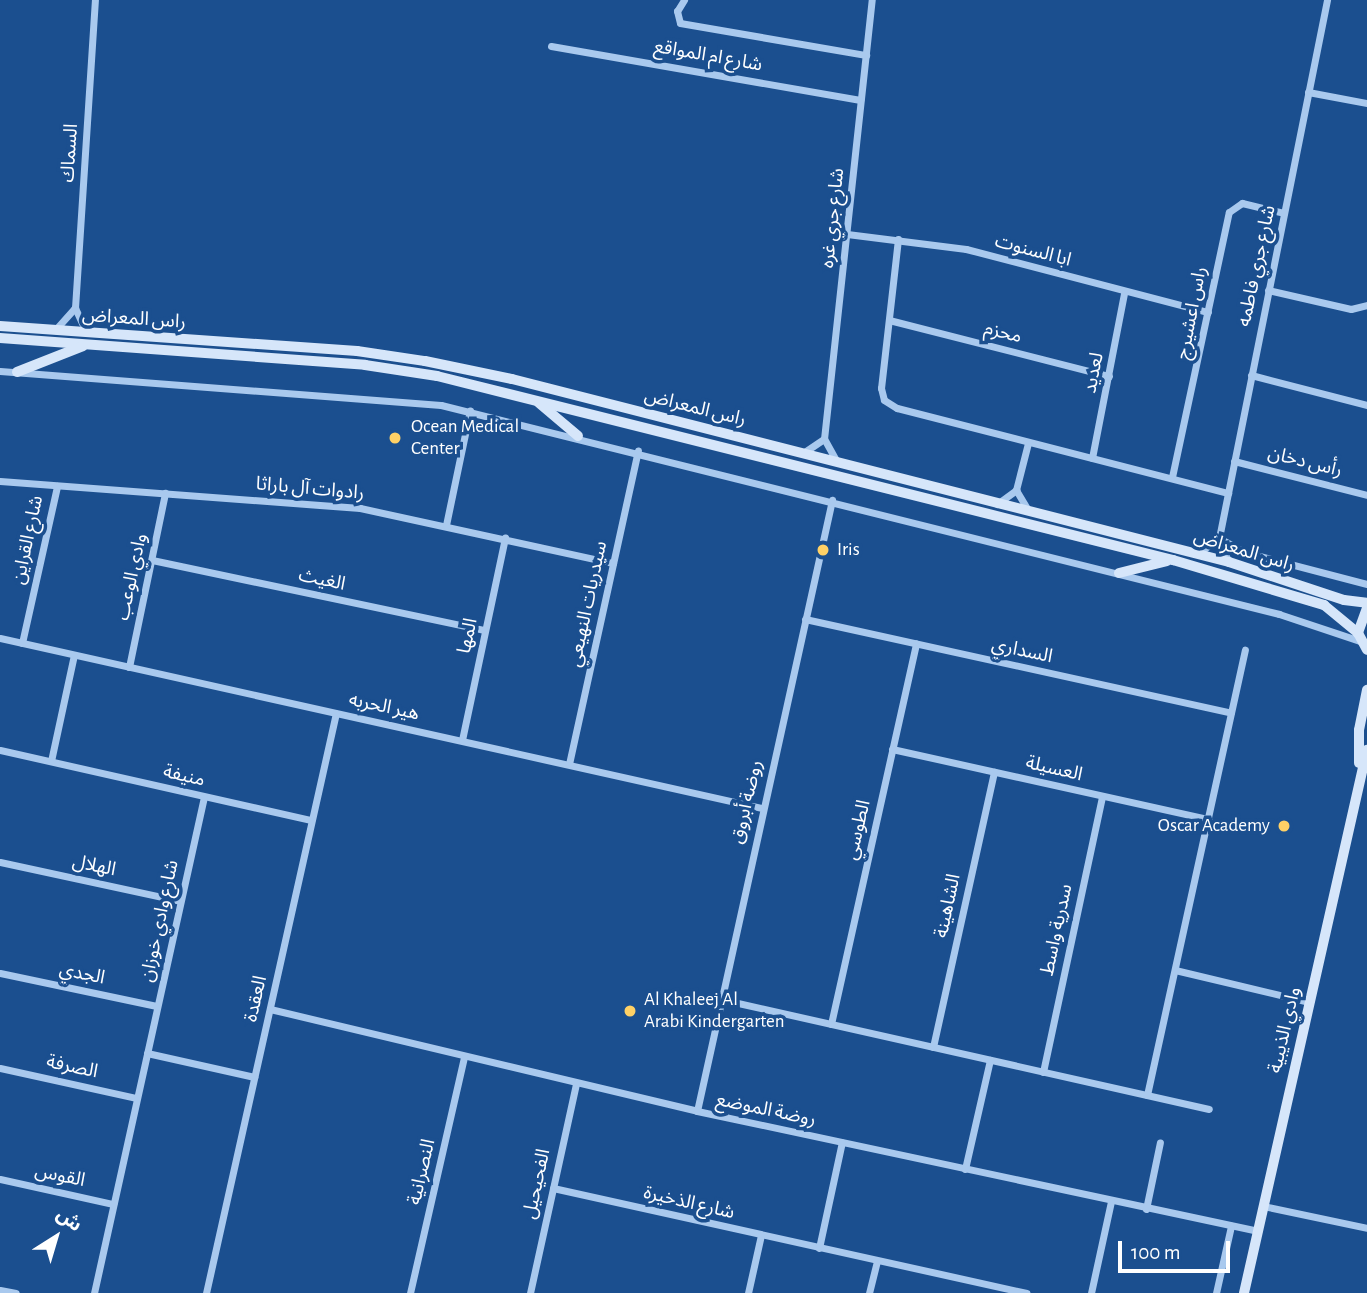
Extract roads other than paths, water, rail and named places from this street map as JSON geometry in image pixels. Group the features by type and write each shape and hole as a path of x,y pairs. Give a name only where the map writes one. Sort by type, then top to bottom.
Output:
{"street":[{"name":"السماك","path":"75,308 96,0"},
{"path":"684,0 677,11 680,23 866,55"},
{"name":"شارع جري غره","path":"824,439 872,0"},
{"name":"شارع جري فاطمه","path":"1219,538 1327,0"},
{"name":"شارع ام المواقع","path":"551,46 860,100"},
{"path":"1308,92 1367,103"},
{"name":"راس اعشيرج","path":"1172,477 1233,208 1242,203 1284,213"},
{"name":"ابا السنوت","path":"847,234 965,249 1124,293 1208,312"},
{"path":"898,239 881,388 884,400 898,408 1228,493"},
{"path":"1268,290 1351,309 1367,306"},
{"name":"لعديد","path":"1092,458 1124,293"},
{"path":"17,372 92,339 75,308 55,330"},
{"name":"محزم","path":"889,320 1110,376"},
{"name":"راس المعراض","path":"0,326 55,330 92,339 365,365 531,398 1173,560 1324,605 1363,645"},
{"name":"راس المعراض","path":"0,338 92,339 357,351 425,361 803,453 1229,562 1336,598 1367,603"},
{"path":"0,371 376,398 470,410 1279,614 1363,645 1367,608"},
{"path":"1251,375 1367,405"},
{"path":"531,398 578,436"},
{"path":"446,525 470,410"},
{"path":"803,453 824,439 838,462"},
{"path":"997,504 1016,490 1028,443"},
{"name":"سيدريات النهيعي","path":"569,764 638,451"},
{"name":"رأس دخان","path":"1234,461 1367,495"},
{"name":"رادوات آل باراثا","path":"0,481 360,508 613,563"},
{"name":"شارع القراين","path":"22,643 57,486"},
{"path":"1016,490 1030,512"},
{"name":"وادي الوعب","path":"129,667 165,494"},
{"name":"روضة أبروق","path":"697,1111 832,500"},
{"name":"المها","path":"462,740 505,538"},
{"path":"1197,554 1219,538 1229,562"},
{"name":"راس المعراض","path":"1219,538 1244,552 1367,584"},
{"name":"الغيث","path":"152,560 485,631"},
{"path":"1119,573 1173,560"},
{"name":"السداري","path":"805,619 1231,713"},
{"name":"هير الحربه","path":"0,638 762,808"},
{"name":"الطوسي","path":"831,1024 916,643"},
{"path":"1147,1095 1245,650"},
{"path":"51,761 74,655"},
{"name":"وادي الذيبية","path":"1363,775 1359,730 1367,690"},
{"name":"العقدة","path":"206,1293 336,712"},
{"name":"العسيلة","path":"892,749 1208,819"},
{"name":"منيفة","path":"0,750 311,820"},
{"name":"وادي الذيبية","path":"1244,1293 1367,750"},
{"name":"الشاهينة","path":"933,1047 994,772"},
{"name":"سدرية واسط","path":"1043,1072 1102,796"},
{"name":"شارع وادي خوزان","path":"94,1293 204,797"},
{"name":"الهلال","path":"0,862 180,901"},
{"path":"1175,970 1309,1002"},
{"name":"الجدي","path":"0,973 157,1006"},
{"path":"720,999 1209,1109"},
{"name":"روضة الموضع","path":"270,1009 464,1058 697,1111 1258,1231"},
{"path":"147,1053 254,1077"},
{"name":"النصرانية","path":"410,1293 464,1058"},
{"path":"965,1168 990,1060"},
{"name":"الصرفة","path":"0,1068 137,1098"},
{"name":"الفحيحيل","path":"530,1293 576,1083"},
{"path":"819,1248 842,1142"},
{"path":"1146,1209 1160,1142"},
{"name":"القوس","path":"0,1179 113,1204"},
{"name":"شارع الذخيرة","path":"552,1188 1026,1293"},
{"path":"1091,1293 1111,1201"},
{"path":"1263,1206 1367,1228"},
{"path":"1216,1293 1231,1226"},
{"path":"748,1293 761,1236"},
{"path":"869,1293 877,1261"},
{"path":"0,1290 16,1293"}],"place":[{"name":"Ocean Medical Center","path":"395,438"},
{"name":"Iris","path":"823,550"},
{"name":"Oscar Academy","path":"1284,826"},
{"name":"Al Khaleej Al Arabi Kindergarten","path":"630,1011"}]}
